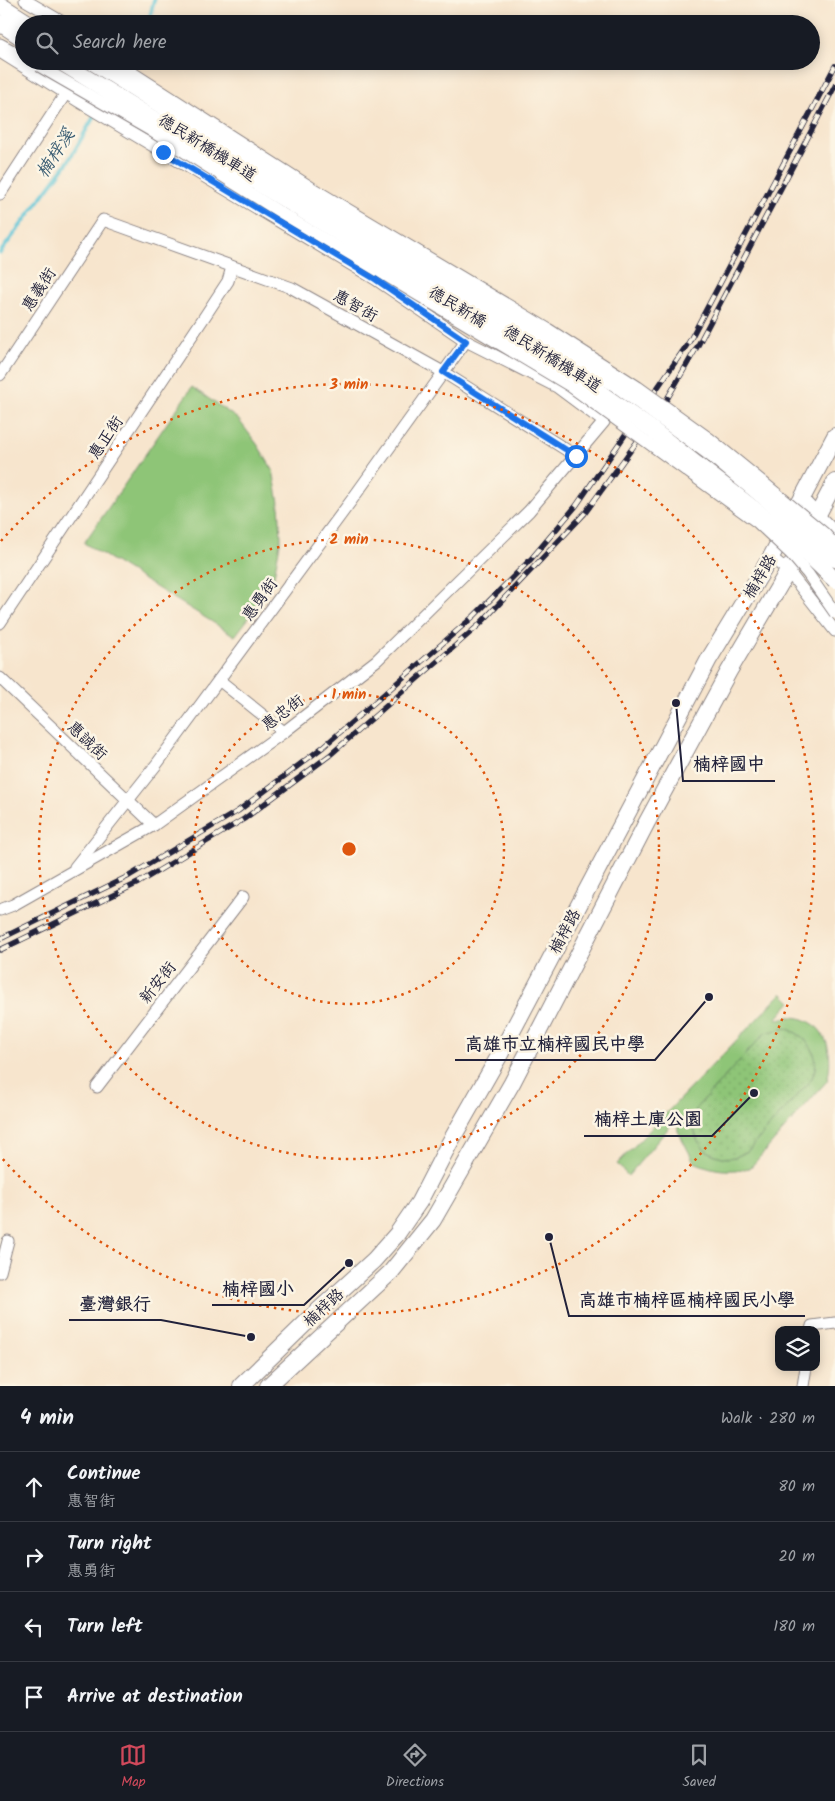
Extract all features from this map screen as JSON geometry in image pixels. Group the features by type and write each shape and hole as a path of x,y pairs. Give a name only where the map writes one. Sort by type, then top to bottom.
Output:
{"street":[{"path":"20,0 42,15"},
{"path":"25,0 51,15"},
{"path":"0,5 16,15"},
{"path":"0,23 15,33"},
{"path":"0,44 15,52"},
{"path":"0,52 15,61"},
{"path":"29,70 375,279 466,341"},
{"name":"德民新橋機車道","path":"45,70 150,130 281,213 570,386 757,522 791,554 808,574 835,614"},
{"name":"德民新橋","path":"74,70 599,392 650,428 791,538 835,580"},
{"path":"0,194 83,70"},
{"name":"德民新橋","path":"103,70 275,177 618,385 712,454 798,525 835,559"},
{"name":"德民新橋機車道","path":"128,70 312,188 548,329 638,387 759,479 824,533 835,545"},
{"name":"惠智街","path":"103,220 292,288 443,372 576,456"},
{"name":"惠義街","path":"0,375 103,220"},
{"name":"惠正街","path":"0,623 210,309 228,281 232,268"},
{"name":"惠勇街","path":"71,872 128,801 219,680 466,341"},
{"name":"惠忠街","path":"0,910 13,905 154,825 284,732 377,660 529,510 604,422 558,388 466,341"},
{"name":"楠梓路","path":"241,1386 374,1260 398,1234 420,1202 449,1144 498,1058 709,659 772,557 835,436"},
{"name":"楠梓路","path":"268,1386 391,1272 432,1220 512,1083 647,822 729,671 788,571 835,482"},
{"path":"802,498 835,532"},
{"path":"772,557 788,571 835,631"},
{"name":"惠誠街","path":"0,678 154,825"},
{"path":"219,680 284,732"},
{"name":"新安街","path":"97,1087 243,897"},
{"path":"0,1272 8,1241"},
{"path":"820,1326 835,1323"},
{"path":"804,1386 806,1371"}],"green space":[{"path":"192,387 238,419 257,444 273,470 279,503 281,538 274,576 258,606 235,636 84,543"},
{"path":"782,993 791,1002 776,1019 790,1017 804,1019 820,1031 825,1039 830,1059 827,1081 750,1168 722,1170 694,1162 678,1131 677,1118 628,1176 617,1164","holes":["785,1028 793,1031 806,1041 814,1054 816,1061 815,1070 810,1081 748,1151 736,1157 726,1158 705,1150 697,1140 694,1129 696,1108 765,1033"]},
{"path":"785,1028 800,1036 811,1047 816,1061 812,1078 748,1151 736,1157 726,1158 705,1150 697,1140 694,1129 696,1108 765,1033"}],"waterway":[{"name":"楠梓溪","path":"150,15 154,0"},
{"name":"楠梓溪","path":"0,253 68,162 96,113"}],"railway":[{"path":"0,939 129,876 238,811 323,747 474,616 531,559 576,506 689,342 835,66"},
{"path":"0,950 138,883 244,819 330,755 479,625 585,513 663,406 697,347 835,86"}],"place":[{"name":"楠梓國中","path":"676,703"},
{"name":"高雄市立楠梓國民中學","path":"709,997"},
{"name":"楠梓土庫公園","path":"754,1093"},
{"name":"高雄市楠梓區楠梓國民小學","path":"549,1237"},
{"name":"楠梓國小","path":"349,1263"},
{"name":"臺灣銀行","path":"251,1337"}],"route":[{"path":"163,152 375,279 466,341 443,372 576,456"}]}
